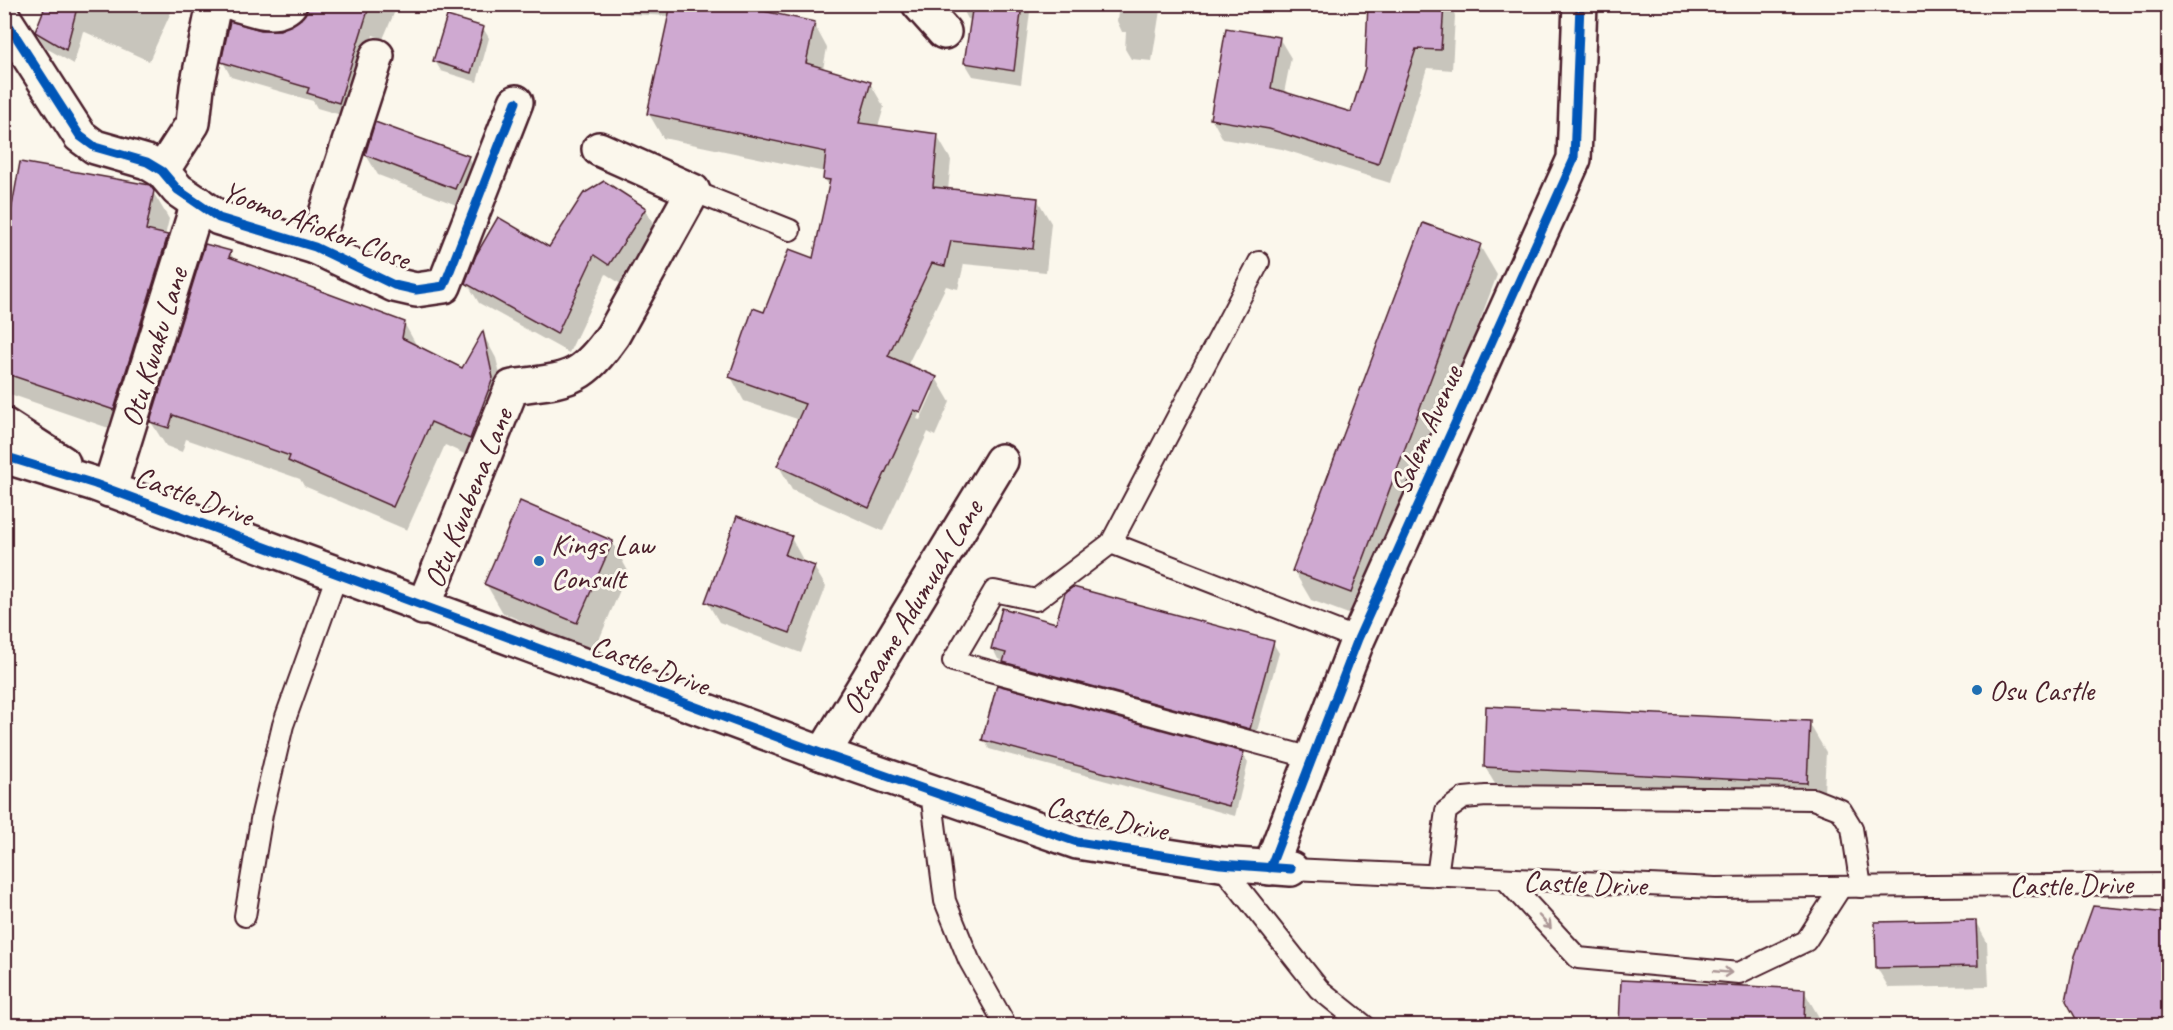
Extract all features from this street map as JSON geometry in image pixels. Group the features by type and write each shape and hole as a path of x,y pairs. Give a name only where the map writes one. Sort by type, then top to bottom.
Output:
{"street":[{"path":"162,171 193,123 196,87 213,9 221,4"},
{"path":"236,4 271,13 284,11 290,4"},
{"path":"919,4 944,32"},
{"name":"Salem Avenue","path":"1281,868 1312,758 1358,639 1574,159 1580,4"},
{"name":"Yoomo Afiokor Close","path":"4,18 80,136 95,147 147,162 162,171 178,190 219,218 315,247 394,285 416,290 444,286 516,102"},
{"path":"315,247 377,56"},
{"path":"599,149 693,192"},
{"name":"Otu Kwabena Lane","path":"423,608 512,387 562,380 582,372 599,355 613,335 693,192"},
{"name":"Otu Kwaku Lane","path":"102,487 198,203"},
{"name":"Castle Drive","path":"4,425 102,487"},
{"name":"Castle Drive","path":"4,456 102,487 423,608 823,754 1077,842 1220,864 1281,868"},
{"name":"Otsaame Adumuah Lane","path":"823,754 1001,461"}],"lane":[{"path":"693,192 790,230"},
{"path":"1259,262 1111,543 1036,600 994,591 953,661 1312,758"},
{"path":"1111,543 1358,639"},
{"path":"245,916 262,814 283,725 337,575"},
{"path":"931,793 945,901 969,960 1006,1026"},
{"path":"1437,876 1446,811 1464,798 1486,796 1813,799 1841,810 1852,828 1851,887 1806,940 1739,973 1578,958 1504,879"},
{"path":"1220,864 1319,988 1365,1026"},
{"name":"Castle Drive","path":"1281,868 1715,888 2169,884"}],"building":[{"path":"46,4 78,4 66,50 35,32"},
{"path":"308,4 370,4 339,103 307,93 309,88 221,62 230,21 261,30 280,30 301,19"},
{"path":"671,4 730,4 815,22 806,63 871,82 859,123 938,134 933,187 1038,198 1033,249 951,241 945,266 932,263 888,356 937,377 921,413 914,410 869,508 777,466 805,404 729,377 753,308 764,312 789,249 813,258 830,180 823,179 826,152 647,114"},
{"path":"973,4 1022,4 1014,71 964,63"},
{"path":"1368,4 1444,4 1441,50 1416,49 1378,164 1269,129 1210,119 1226,28 1280,37 1271,88 1351,112 1365,68"},
{"path":"447,16 484,27 471,73 433,61"},
{"path":"375,122 469,156 455,189 365,155"},
{"path":"20,162 150,185 154,191 146,230 168,235 114,410 4,373 4,227 8,228"},
{"path":"604,181 646,208 609,265 594,255 557,334 465,283 476,255 498,217 549,247 583,194"},
{"path":"1423,223 1481,244 1351,593 1292,571"},
{"path":"205,244 231,251 229,257 405,322 402,338 462,368 483,331 493,378 470,439 431,422 393,507 288,461 290,456 173,415 169,428 150,422"},
{"path":"520,501 613,541 577,623 484,584"},
{"path":"737,516 792,536 785,555 815,566 790,633 705,602"},
{"path":"1073,587 1274,641 1250,729 1003,662 1006,653 991,649 1002,608 1056,623 1065,593"},
{"path":"997,685 1244,752 1229,806 982,740"},
{"path":"1486,706 1810,721 1807,783 1484,767"},
{"path":"2093,906 2169,913 2169,1026 2080,1026 2066,1001 2075,956"},
{"path":"1976,920 1978,966 1876,968 1875,922"},
{"path":"1621,980 1805,989 1804,1026 1619,1026"}],"cycle path":[{"path":"1270,868 1358,639 1574,159 1580,4"},
{"path":"4,18 80,136 95,147 147,162 162,171 178,190 219,218 315,247 394,285 416,290 444,286 516,102"},
{"path":"4,456 95,484 823,754 1077,842 1220,864 1291,869"}],"place":[{"name":"Kings Law Consult","path":"539,561"},
{"name":"Osu Castle","path":"1977,690"}]}
